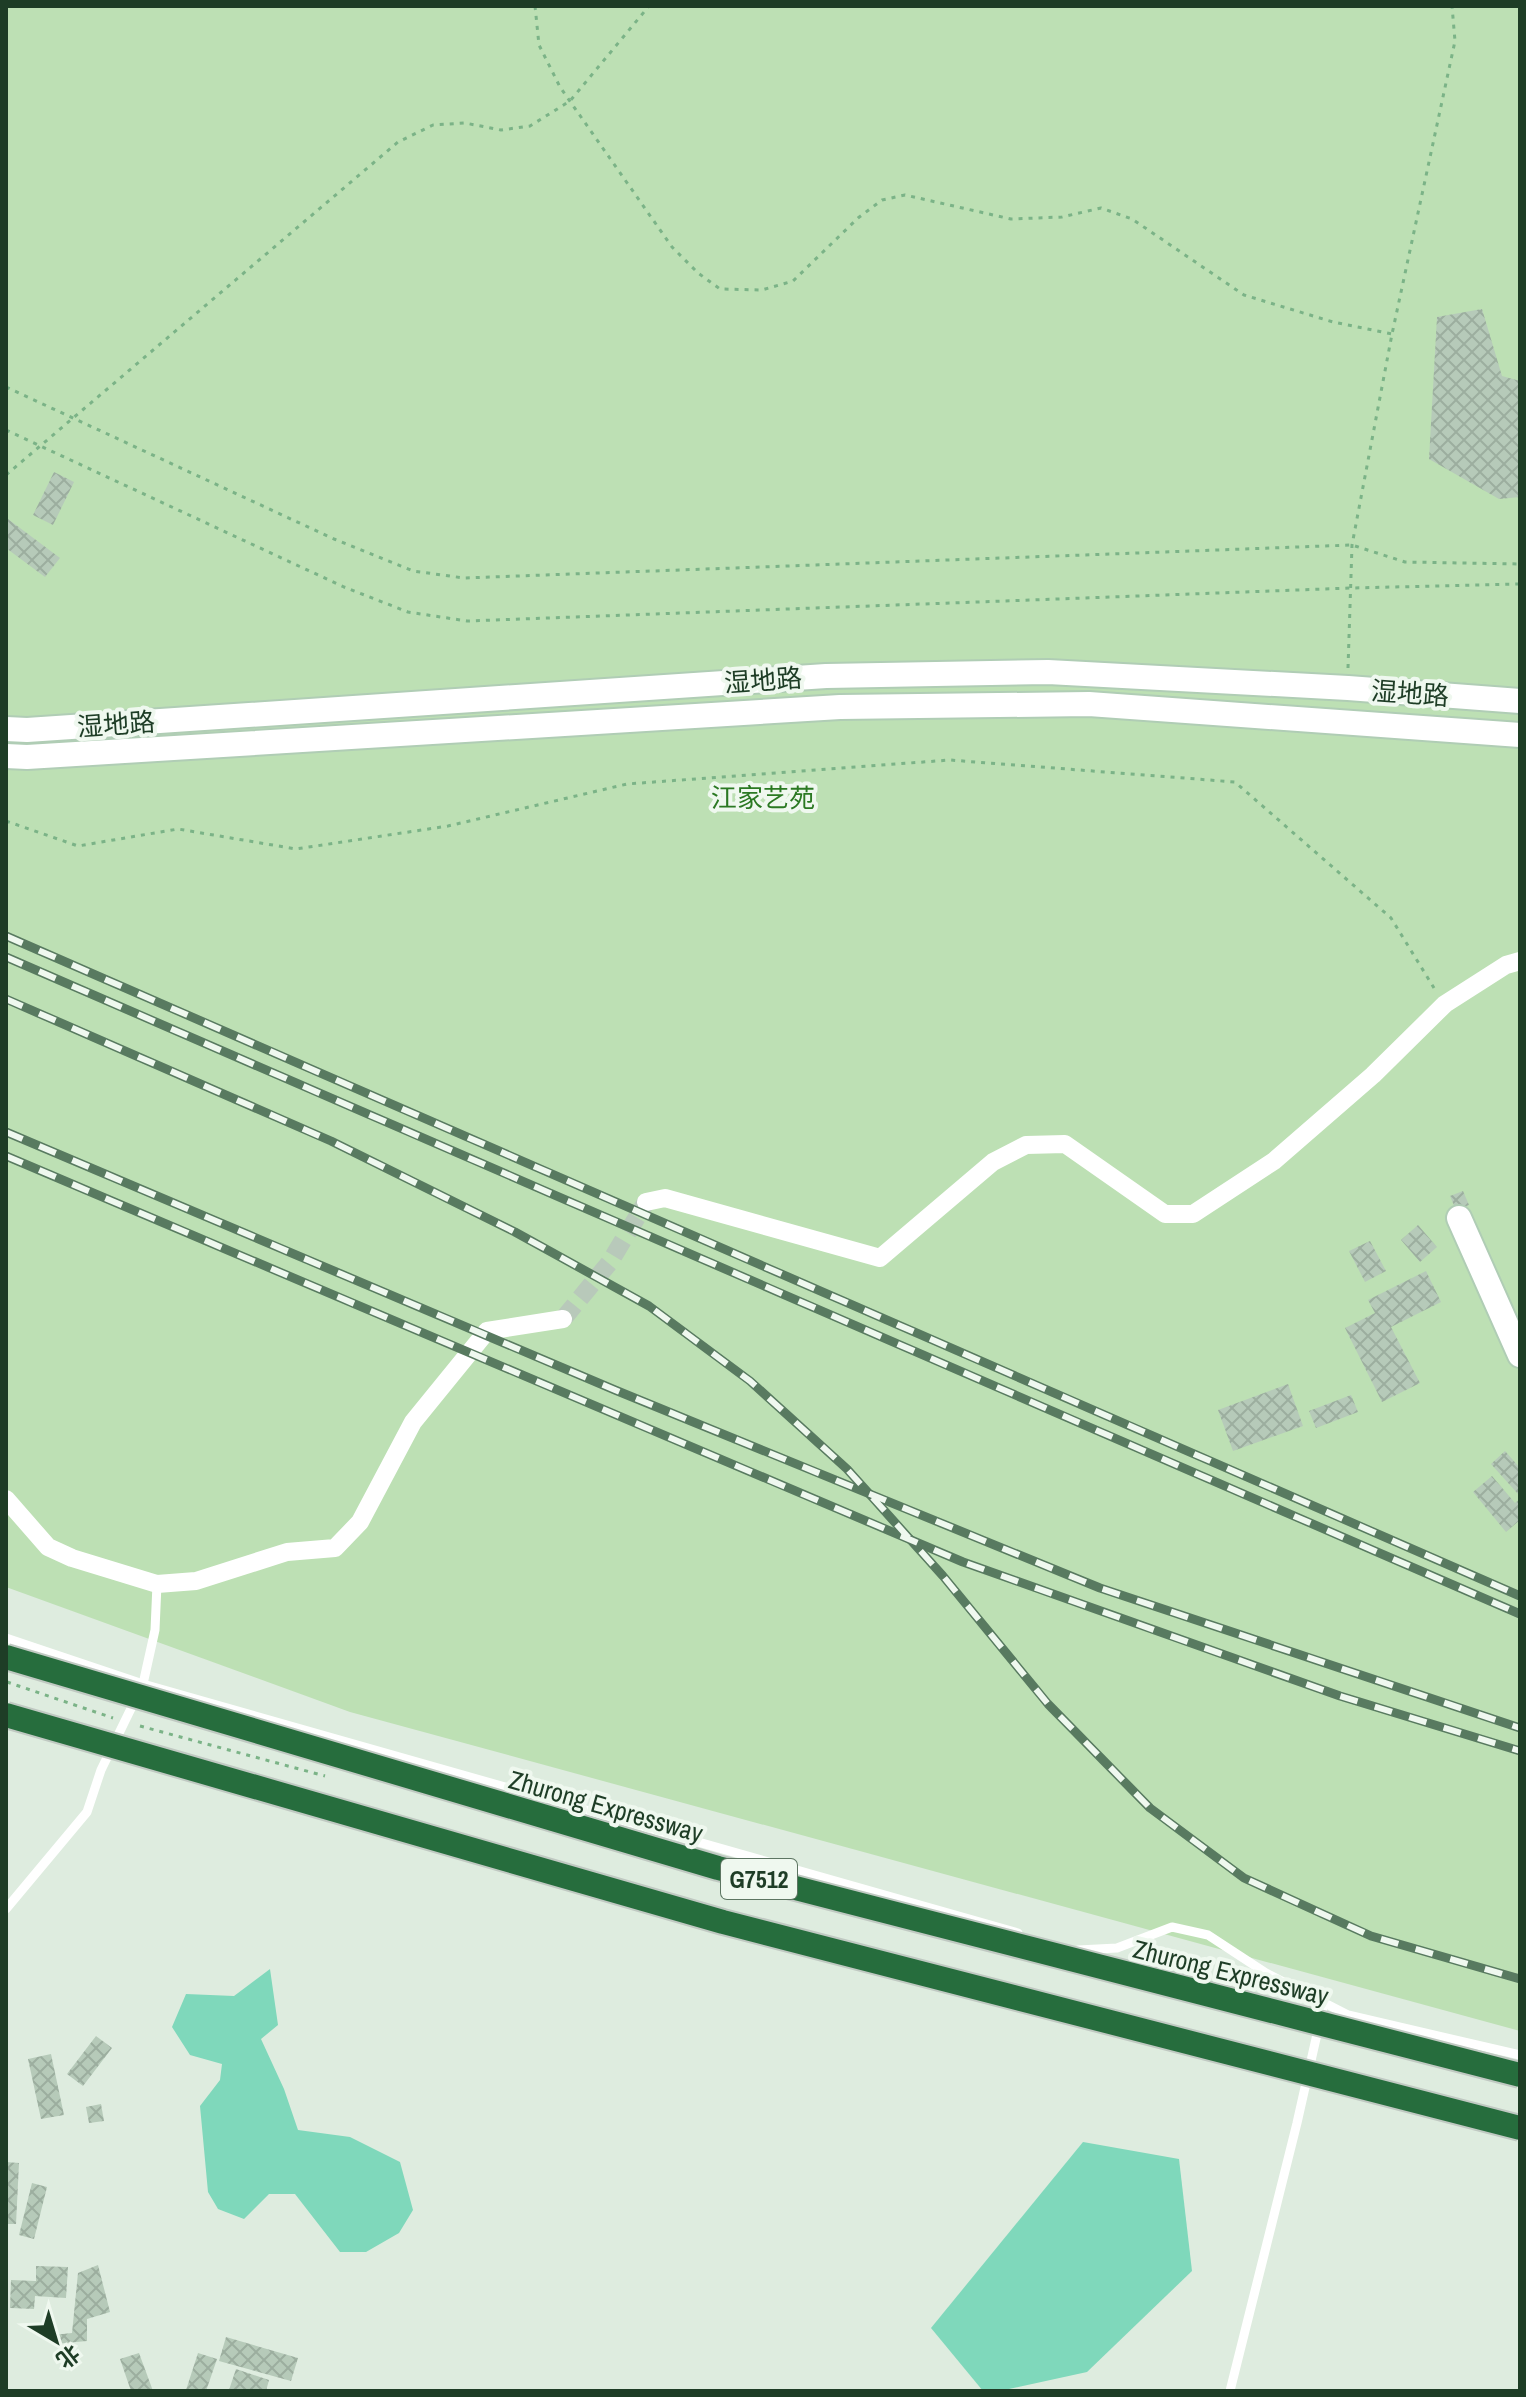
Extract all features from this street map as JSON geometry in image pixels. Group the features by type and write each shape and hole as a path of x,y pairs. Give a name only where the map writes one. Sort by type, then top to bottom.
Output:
{"highway":[{"name":"Zhurong Expressway","path":"6,1657 718,1868 1520,2075"},
{"name":"G7512","path":"6,1715 723,1922 1520,2128"}],"street":[{"name":"湿地路","path":"6,729 826,676 1048,672 1348,688 1520,701"},
{"name":"湿地路","path":"6,756 314,741 840,707 1089,704 1520,735"},
{"path":"646,1202 665,1198 880,1258 993,1162 1026,1145 1065,1144 1165,1214 1193,1214 1274,1161 1373,1075 1445,1004 1506,965 1520,961"},
{"path":"1459,1218 1520,1355"},
{"path":"6,1499 48,1547 72,1558 157,1584 196,1581 287,1552 335,1548 360,1522 413,1422 487,1331 563,1319"}],"lane":[{"path":"6,1909 87,1812 101,1770 143,1684 155,1630 157,1584"},
{"path":"6,1638 143,1684 1022,1934"},
{"path":"1067,1947 1082,1951 1117,1948 1172,1927 1208,1935 1266,1973 1348,2015 1520,2055"},
{"path":"1230,2391 1324,2003"}],"path":[{"path":"535,6 539,45 560,87 672,247 698,273 720,289 762,290 793,281 858,218 882,200 905,195 1011,219 1062,217 1101,208 1132,219 1244,295 1333,322 1392,334"},
{"path":"6,475 398,142 433,125 465,123 501,130 530,126 570,101 649,6"},
{"path":"1348,688 1352,545 1392,334 1455,41 1452,6"},
{"path":"6,387 334,539 413,571 464,578 1352,545 1405,562 1520,564"},
{"path":"6,430 344,587 408,612 467,621 1520,584"},
{"path":"6,821 78,846 178,829 296,849 448,826 627,784 950,760 1235,782 1391,918 1445,1004"}],"green space":[{"name":"江家艺苑","path":"6,6 1520,6 1520,2031 350,1712 6,1587"}],"shaded area":[{"path":"270,1969 278,2025 261,2039 284,2089 298,2130 350,2137 400,2162 413,2210 399,2233 366,2252 340,2252 295,2194 269,2194 244,2219 218,2209 208,2192 200,2106 220,2080 222,2064 190,2055 172,2027 186,1994 234,1996"},
{"path":"1083,2142 1179,2159 1192,2271 1087,2372 1000,2391 983,2391 931,2328"}],"building":[{"path":"1482,309 1502,376 1520,381 1520,497 1499,499 1429,459 1437,317"},
{"path":"54,472 74,482 53,525 33,515"},
{"path":"8,519 60,558 45,577 6,548"},
{"path":"1463,1191 1469,1205 1456,1210 1450,1196"},
{"path":"1418,1225 1437,1247 1420,1262 1401,1240"},
{"path":"1370,1241 1386,1271 1365,1282 1349,1251"},
{"path":"1426,1271 1441,1302 1391,1327 1420,1383 1382,1402 1345,1328 1375,1313 1368,1300"},
{"path":"1288,1384 1303,1426 1233,1451 1218,1410"},
{"path":"1351,1395 1358,1412 1316,1428 1309,1411"},
{"path":"1505,1451 1520,1468 1518,1494 1491,1464"},
{"path":"1492,1476 1515,1503 1520,1499 1520,1520 1506,1532 1473,1492"},
{"path":"96,2036 112,2048 83,2086 67,2074"},
{"path":"51,2054 64,2115 41,2119 28,2059"},
{"path":"101,2104 104,2121 89,2123 86,2107"},
{"path":"6,2162 19,2163 16,2224 6,2224"},
{"path":"32,2183 47,2187 34,2239 19,2235"},
{"path":"98,2265 110,2312 87,2319 87,2341 55,2344 53,2335 72,2333 78,2273"},
{"path":"36,2266 68,2267 66,2298 35,2296 34,2309 10,2308 11,2280 36,2281"},
{"path":"226,2337 298,2358 291,2381 219,2361"},
{"path":"139,2353 153,2391 131,2391 120,2359"},
{"path":"198,2353 217,2359 206,2391 186,2390"},
{"path":"236,2369 269,2380 266,2391 229,2390"}],"tunnel":[{"path":"563,1319 610,1262 646,1202"}],"railway":[{"path":"6,936 1520,1596"},
{"path":"6,957 1520,1614"},
{"path":"6,999 331,1141 515,1232 649,1306 750,1381 847,1469 943,1576 1048,1704 1150,1808 1244,1878 1371,1936 1520,1979"},
{"path":"6,1132 615,1390 1100,1588 1520,1728"},
{"path":"6,1156 963,1562 1340,1696 1520,1751"}]}
